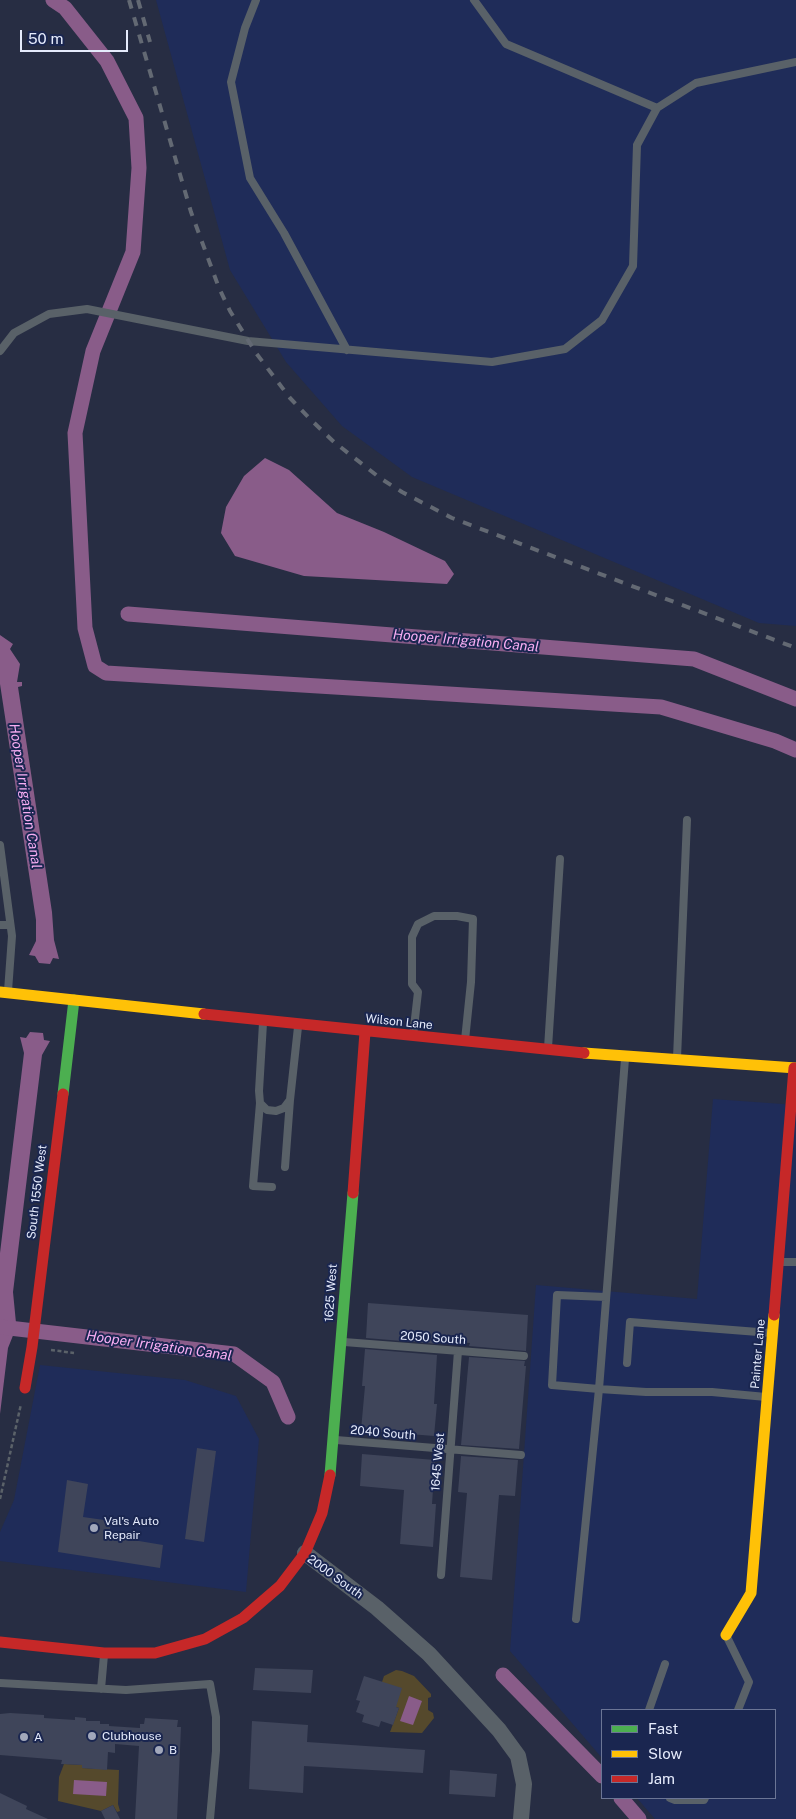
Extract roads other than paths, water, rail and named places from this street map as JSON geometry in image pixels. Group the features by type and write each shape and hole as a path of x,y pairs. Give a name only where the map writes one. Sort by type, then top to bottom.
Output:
{"street":[{"name":"Wilson Lane","path":"4,992 264,1022 548,1050 795,1068"},
{"name":"South 1550 West","path":"25,1388 32,1347 74,1000"},
{"name":"1625 West","path":"305,1553 322,1513 329,1482 342,1342 365,1032"},
{"name":"Painter Lane","path":"726,1635 751,1593 795,1068"},
{"name":"2000 South","path":"0,1642 104,1653 155,1653 205,1639 243,1618 280,1586 305,1553 377,1608 429,1654 494,1725 518,1756 524,1784 521,1819"}],"lane":[{"path":"256,0 245,28 231,82 250,178 284,232 347,350"},
{"path":"474,0 506,44 657,108"},
{"path":"0,351 14,333 49,314 87,309 248,341 347,350 492,362 566,349 602,320 633,266 637,146 657,108 696,83 796,62"},
{"path":"677,1060 687,820"},
{"path":"0,845 12,936 4,992"},
{"path":"548,1050 560,859"},
{"path":"413,1037 418,992 412,984 412,938 418,924 434,916 457,916 473,919 471,982 465,1042"},
{"path":"0,925 10,925"},
{"path":"264,1022 253,1186 272,1187"},
{"path":"285,1168 298,1025"},
{"path":"576,1619 599,1389 625,1056"},
{"path":"260,1103 267,1110 276,1111 284,1108 290,1100"},
{"path":"779,1262 796,1262"},
{"path":"606,1297 557,1295 552,1385 646,1392 712,1392 768,1397"},
{"path":"628,1363 630,1322 773,1333"},
{"name":"2050 South","path":"342,1342 524,1356"},
{"name":"1645 West","path":"441,1575 458,1351"},
{"name":"2040 South","path":"332,1440 521,1455"},
{"path":"726,1635 749,1682 738,1709"},
{"path":"101,1689 104,1653"},
{"path":"649,1709 665,1664"},
{"path":"0,1683 126,1690 210,1684 216,1717 216,1751 210,1819"},
{"path":"672,1799 704,1799"}],"water":[{"path":"265,458 289,470 337,513 384,532 445,561 454,574 447,584 304,576 235,556 221,533 226,507 244,476"},
{"path":"0,635 13,644 10,649 20,664 17,682 22,682 22,686 18,687 52,912 54,940 59,959 53,958 50,964 39,963 35,956 29,955 36,941 36,920 0,684"},
{"path":"30,1032 43,1033 44,1040 50,1041 42,1055 13,1292 16,1323 8,1348 0,1414 0,1253 24,1053 20,1037 26,1038"},
{"path":"409,1696 422,1701 413,1725 400,1721"},
{"path":"74,1780 107,1782 106,1796 73,1794"}],"waterway":[{"path":"53,0 65,8 107,61 136,118 139,168 133,252 93,351 75,433 85,628 95,666 106,673 661,707 775,741 796,750"},
{"name":"Hooper Irrigation Canal","path":"128,614 694,659 796,699"},
{"name":"Hooper Irrigation Canal","path":"0,1327 234,1354 273,1382 288,1417"},
{"name":"Hooper Irrigation Canal","path":"503,1675 601,1775"},
{"name":"Hooper Irrigation Canal","path":"622,1799 639,1819"}],"railway":[{"path":"129,0 191,212 219,288 230,311 256,353 290,398 310,419 334,442 380,478 402,492 452,518 796,648"},
{"path":"138,0 150,42"}],"place":[{"name":"Val's Auto Repair","path":"94,1528"},
{"name":"Clubhouse","path":"92,1736"},
{"name":"A","path":"24,1737"},
{"name":"B","path":"159,1750"}]}
